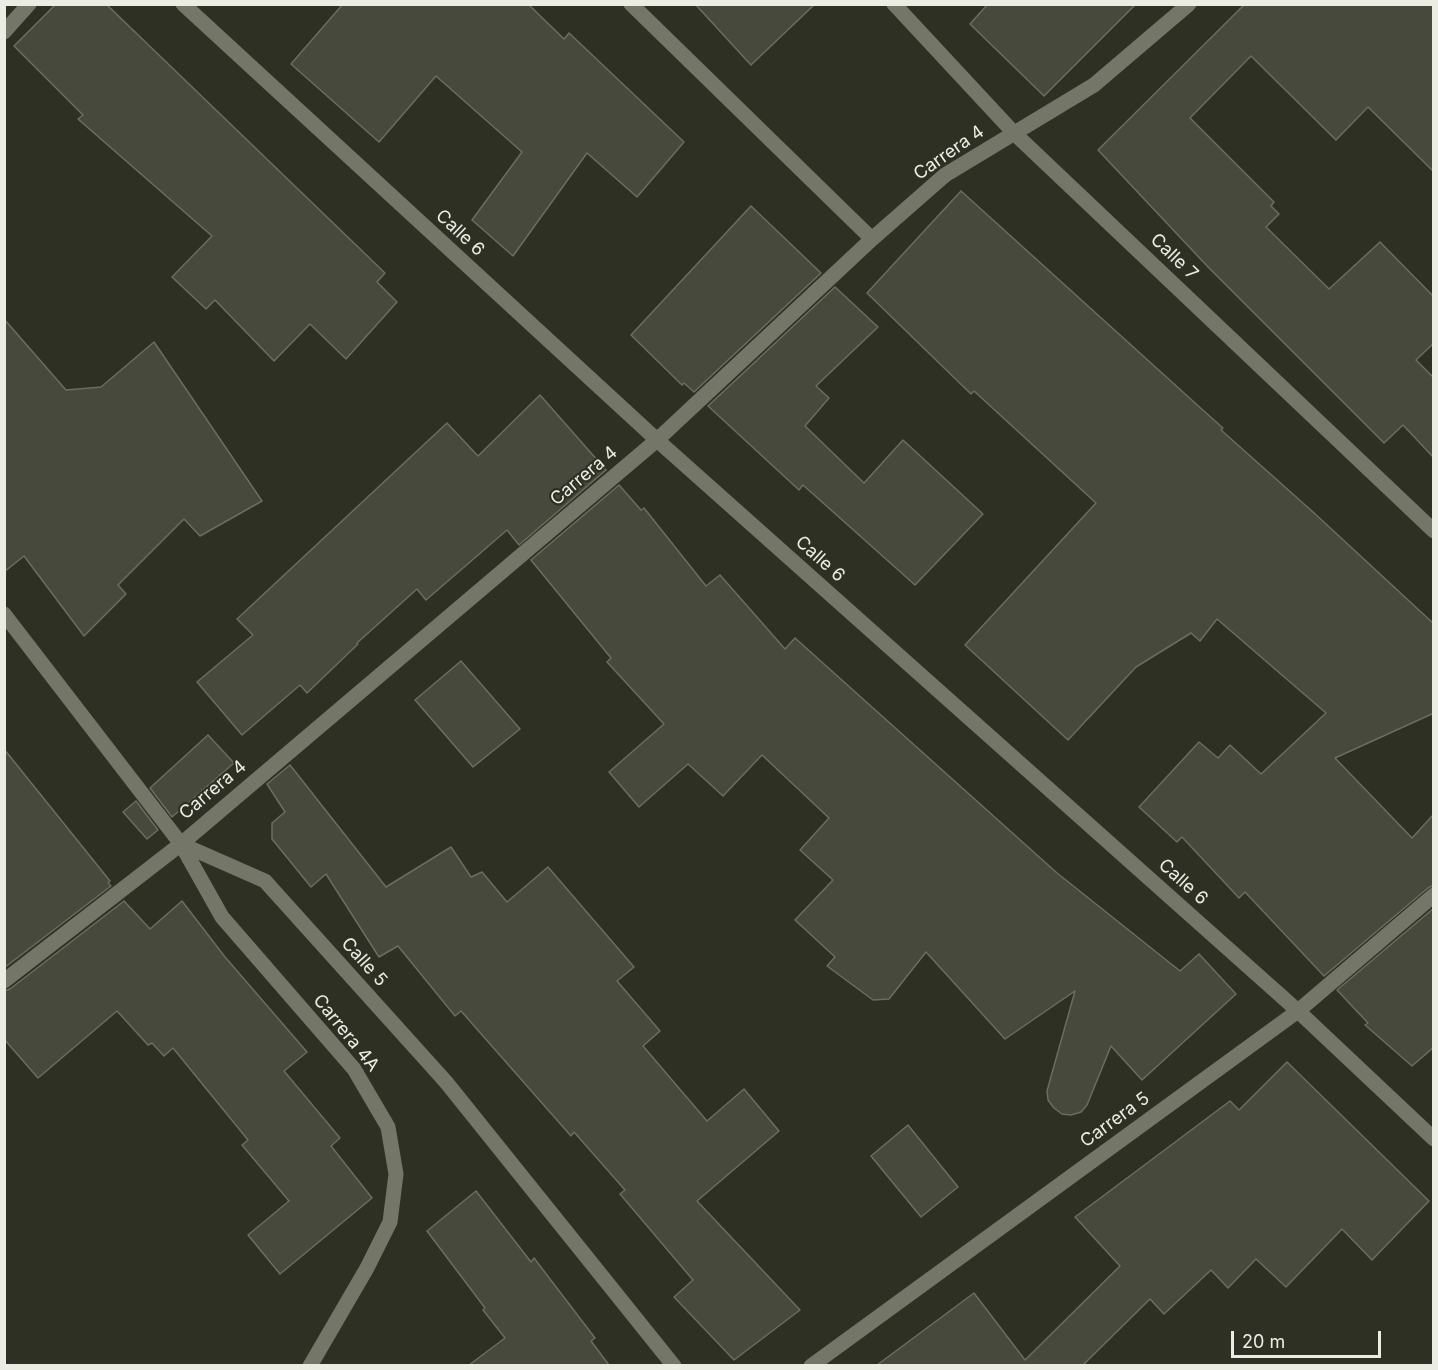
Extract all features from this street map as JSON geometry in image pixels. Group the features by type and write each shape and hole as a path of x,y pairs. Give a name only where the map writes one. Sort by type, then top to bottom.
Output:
{"street":[{"path":"4,32 29,4"},
{"name":"Calle 6","path":"183,4 657,440 1298,1011 1434,1139"},
{"path":"631,4 872,239"},
{"name":"Calle 7","path":"894,4 1014,132 1434,531"},
{"name":"Carrera 4","path":"4,981 181,844 657,440 872,239 945,175 1094,85 1189,4"},
{"name":"Calle 5","path":"4,614 181,844 265,881 446,1082 674,1365"},
{"name":"Carrera 4A","path":"181,844 222,917 354,1069 388,1127 396,1174 390,1221 367,1268 310,1365"},
{"name":"Carrera 5","path":"811,1365 1298,1011 1434,895"}],"building":[{"path":"56,4 106,4 385,273 377,282 397,302 346,359 310,324 274,361 215,300 206,309 172,277 212,236 78,119 83,115 14,46"},
{"path":"343,4 528,4 564,39 569,33 684,142 637,197 587,153 513,256 472,220 522,152 436,76 379,142 291,64"},
{"path":"695,4 815,4 751,65"},
{"path":"988,4 1136,4 1044,96 970,24"},
{"path":"1245,4 1434,4 1434,172 1368,107 1336,140 1251,56 1190,118 1274,202 1271,206 1279,214 1266,227 1329,289 1380,242 1434,297 1434,343 1416,360 1434,378 1434,458 1403,425 1384,443 1209,268 1098,150"},
{"path":"961,191 1223,428 1221,430 1434,624 1434,713 1335,758 1412,838 1434,814 1434,885 1324,976 1245,892 1239,898 1182,837 1177,842 1139,807 1199,742 1218,758 1230,745 1261,774 1326,713 1217,619 1200,641 1191,633 1136,667 1068,740 965,645 1096,503 974,391 971,394 867,293"},
{"path":"751,206 821,273 694,392 684,383 682,385 631,335"},
{"path":"835,287 878,327 816,386 829,398 805,426 864,483 903,440 983,514 915,585 803,485 799,490 708,406"},
{"path":"4,319 66,390 101,387 154,342 262,501 200,536 184,519 118,585 126,594 84,636 24,556 4,572"},
{"path":"540,395 606,470 519,545 507,530 426,600 417,589 357,643 307,693 300,685 242,735 197,682 253,635 237,619 447,423 478,456"},
{"path":"619,485 641,510 644,508 706,586 720,575 785,649 795,638 1057,873 1180,971 1199,954 1236,994 1142,1080 1111,1046 1087,1105 1081,1112 1071,1115 1062,1114 1054,1108 1048,1100 1047,1091 1075,991 1005,1039 926,952 889,999 873,1000 827,966 835,957 795,920 833,880 800,850 829,818 762,755 723,796 688,764 639,807 609,772 664,724 607,662 611,658 531,560"},
{"path":"461,661 520,729 473,767 415,700"},
{"path":"208,735 234,763 172,817 150,788"},
{"path":"4,749 110,881 108,883 111,886 4,968"},
{"path":"290,765 386,887 451,847 471,877 482,872 507,902 548,867 634,967 617,981 660,1031 643,1046 707,1121 744,1089 779,1131 697,1201 800,1310 734,1360 674,1297 693,1280 620,1194 625,1190 574,1132 571,1136 461,1011 455,1016 398,946 379,957 326,874 311,887 272,839 272,823 285,812 267,784"},
{"path":"136,801 158,830 147,839 123,812"},
{"path":"124,901 150,929 182,901 225,957 307,1052 284,1071 340,1138 331,1146 372,1198 280,1274 248,1235 289,1201 242,1145 248,1140 173,1048 164,1056 152,1043 148,1045 117,1011 38,1078 4,1039 4,991 10,989"},
{"path":"1434,908 1434,1047 1412,1066 1365,1025 1368,1023 1337,990"},
{"path":"1287,1062 1429,1201 1372,1260 1342,1229 1286,1287 1256,1259 1228,1288 1211,1270 1164,1314 1150,1299 1083,1365 877,1365 974,1293 1025,1360 1120,1266 1075,1217 1230,1101 1239,1110"},
{"path":"908,1125 958,1187 921,1217 871,1156"},
{"path":"476,1191 531,1262 534,1258 595,1338 591,1341 609,1365 469,1365 505,1338 427,1231"}]}
